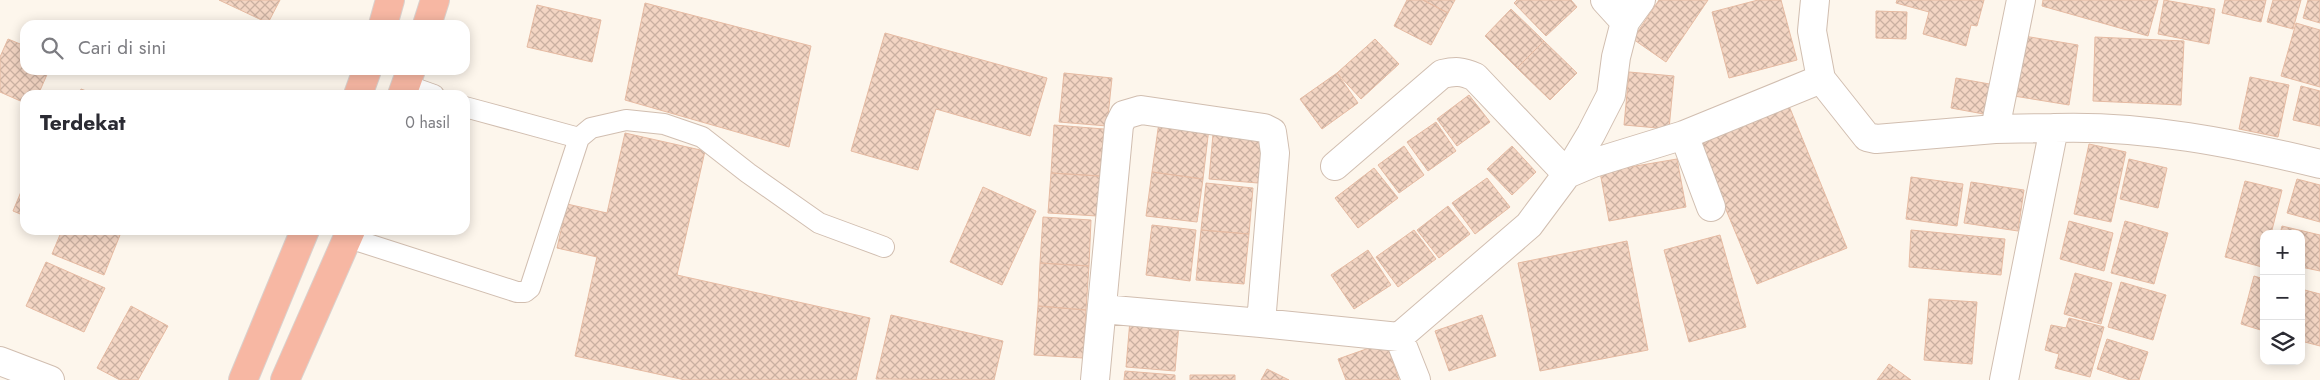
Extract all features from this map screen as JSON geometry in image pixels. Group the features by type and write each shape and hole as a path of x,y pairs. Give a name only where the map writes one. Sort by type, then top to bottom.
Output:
{"highway":[{"path":"384,20 390,0"},
{"path":"429,20 435,0"},
{"path":"360,90 366,75"},
{"path":"243,380 303,235"},
{"path":"286,380 350,235"}],"street":[{"path":"1102,309 1399,337 1529,225 1566,174 1591,134 1611,95 1616,57 1633,11 1605,0"},
{"path":"1815,0 1812,31 1821,79 1866,137 1871,139 1995,129 2095,127 2162,134 2267,151 2320,164"},
{"path":"1995,129 2021,0"},
{"path":"1335,166 1442,74 1463,71 1475,77 1566,174"},
{"path":"1566,174 1593,163 1684,135 1821,79"},
{"path":"1094,380 1119,126 1124,115 1141,110 1264,128 1272,132 1275,153 1262,323"},
{"path":"2004,380 2054,128"},
{"path":"1684,135 1711,207"},
{"path":"1399,337 1416,380"},
{"path":"0,361 50,380"}],"lane":[{"path":"407,83 423,90"},
{"path":"470,108 579,138"},
{"path":"353,235 517,292 525,292 530,288 579,138 591,128 626,120 664,124 702,137 819,223 884,246"}],"building":[{"path":"219,0 280,0 270,20 262,20"},
{"path":"1407,0 1423,0 1448,13 1431,45 1394,26"},
{"path":"1423,0 1455,0 1448,13"},
{"path":"1517,0 1571,0 1577,7 1546,36 1514,3"},
{"path":"1659,0 1708,0 1666,62 1633,39"},
{"path":"1758,0 1781,0 1797,60 1729,78 1712,12"},
{"path":"1897,0 1984,0 1977,26 1971,25 1966,46 1923,34 1929,12 1896,3"},
{"path":"2043,0 2158,0 2148,36 2042,6"},
{"path":"2164,0 2215,9 2209,44 2158,34"},
{"path":"2225,0 2266,0 2261,22 2222,13"},
{"path":"2273,0 2301,0 2293,29 2267,22"},
{"path":"2308,0 2320,0 2320,23 2303,18"},
{"path":"645,3 811,46 789,147 625,100"},
{"path":"537,5 601,20 592,62 527,47"},
{"path":"1511,9 1544,41 1517,68 1485,36"},
{"path":"1876,11 1907,12 1906,39 1876,38"},
{"path":"2296,23 2320,30 2320,87 2281,76"},
{"path":"885,33 1047,78 1030,136 936,109 918,170 851,151"},
{"path":"2024,36 2078,45 2069,105 2014,96"},
{"path":"2095,37 2184,41 2181,105 2093,101"},
{"path":"8,39 20,44 20,75 47,75 40,90 20,90 20,101 0,92 0,57"},
{"path":"1375,39 1399,64 1361,99 1337,73"},
{"path":"1544,41 1577,73 1550,100 1517,68"},
{"path":"1629,72 1674,76 1669,129 1624,125"},
{"path":"1064,73 1112,78 1107,126 1059,122"},
{"path":"1337,73 1358,103 1322,129 1300,99"},
{"path":"2250,77 2289,85 2278,137 2239,129"},
{"path":"1956,78 1995,85 1989,115 1951,108"},
{"path":"2301,86 2320,91 2320,126 2293,120"},
{"path":"1469,95 1490,122 1457,146 1437,119"},
{"path":"1787,101 1847,248 1757,284 1696,138"},
{"path":"1159,122 1209,128 1203,179 1152,172"},
{"path":"1436,122 1456,151 1428,171 1407,142"},
{"path":"1054,125 1104,129 1100,176 1051,173"},
{"path":"625,133 705,151 677,275 870,318 856,380 685,380 575,356 597,257 557,248 567,204 607,213"},
{"path":"1213,134 1262,139 1258,183 1209,179"},
{"path":"2089,144 2126,152 2111,222 2074,214"},
{"path":"1404,146 1424,175 1399,193 1378,165"},
{"path":"1512,146 1536,172 1512,195 1487,169"},
{"path":"1677,159 1686,207 1609,221 1600,172"},
{"path":"2129,159 2167,168 2158,208 2120,199"},
{"path":"1374,168 1398,198 1358,228 1335,198"},
{"path":"1152,172 1203,179 1197,222 1146,216"},
{"path":"1051,173 1100,176 1097,216 1048,213"},
{"path":"1911,177 1963,184 1957,226 1906,219"},
{"path":"1487,178 1510,207 1475,234 1452,203"},
{"path":"2297,179 2320,185 2320,222 2287,213"},
{"path":"2245,181 2282,190 2272,230 2260,230 2260,266 2225,257"},
{"path":"1971,182 2024,190 2018,231 1964,223"},
{"path":"1206,183 1253,188 1249,234 1201,230"},
{"path":"983,187 1036,211 1002,285 950,262"},
{"path":"20,194 20,214 13,211"},
{"path":"1448,206 1470,234 1439,258 1417,230"},
{"path":"1043,217 1091,220 1089,266 1040,263"},
{"path":"2069,221 2113,233 2104,271 2060,259"},
{"path":"2125,221 2168,233 2154,284 2111,273"},
{"path":"1152,225 1196,230 1190,281 1146,275"},
{"path":"2282,226 2299,230 2281,230"},
{"path":"1201,230 1249,234 1244,284 1196,280"},
{"path":"1414,230 1436,259 1398,287 1376,257"},
{"path":"1911,230 2005,239 2001,275 1909,267"},
{"path":"2305,231 2320,235 2320,271 2305,268"},
{"path":"60,235 120,235 104,275 52,254"},
{"path":"1720,235 1746,327 1689,342 1664,250"},
{"path":"1627,241 1648,350 1540,371 1518,263"},
{"path":"1368,250 1391,285 1354,309 1331,275"},
{"path":"46,262 105,288 84,332 26,306"},
{"path":"1040,263 1089,266 1086,310 1038,306"},
{"path":"2075,273 2112,283 2101,324 2064,314"},
{"path":"2254,276 2260,278 2260,330 2241,324"},
{"path":"2121,282 2166,295 2153,340 2108,327"},
{"path":"2305,290 2320,294 2320,346 2305,342"},
{"path":"1929,299 1977,302 1972,364 1924,360"},
{"path":"131,306 168,326 138,380 120,380 97,368"},
{"path":"1038,306 1086,310 1083,358 1034,355"},
{"path":"891,315 1003,341 994,380 876,379"},
{"path":"1482,315 1496,356 1449,371 1435,331"},
{"path":"2069,318 2104,327 2090,377 2055,368 2059,354 2045,350 2051,325 2066,328"},
{"path":"1130,320 1179,324 1175,371 1126,367"},
{"path":"2107,339 2148,352 2139,380 2130,380 2097,369"},
{"path":"1386,342 1399,380 1346,380 1338,359"},
{"path":"1889,364 1911,380 1877,380"},
{"path":"1267,369 1289,380 1261,380"},
{"path":"1125,371 1175,375 1175,380 1124,380"},
{"path":"1190,375 1235,375 1235,380 1190,380"}]}
